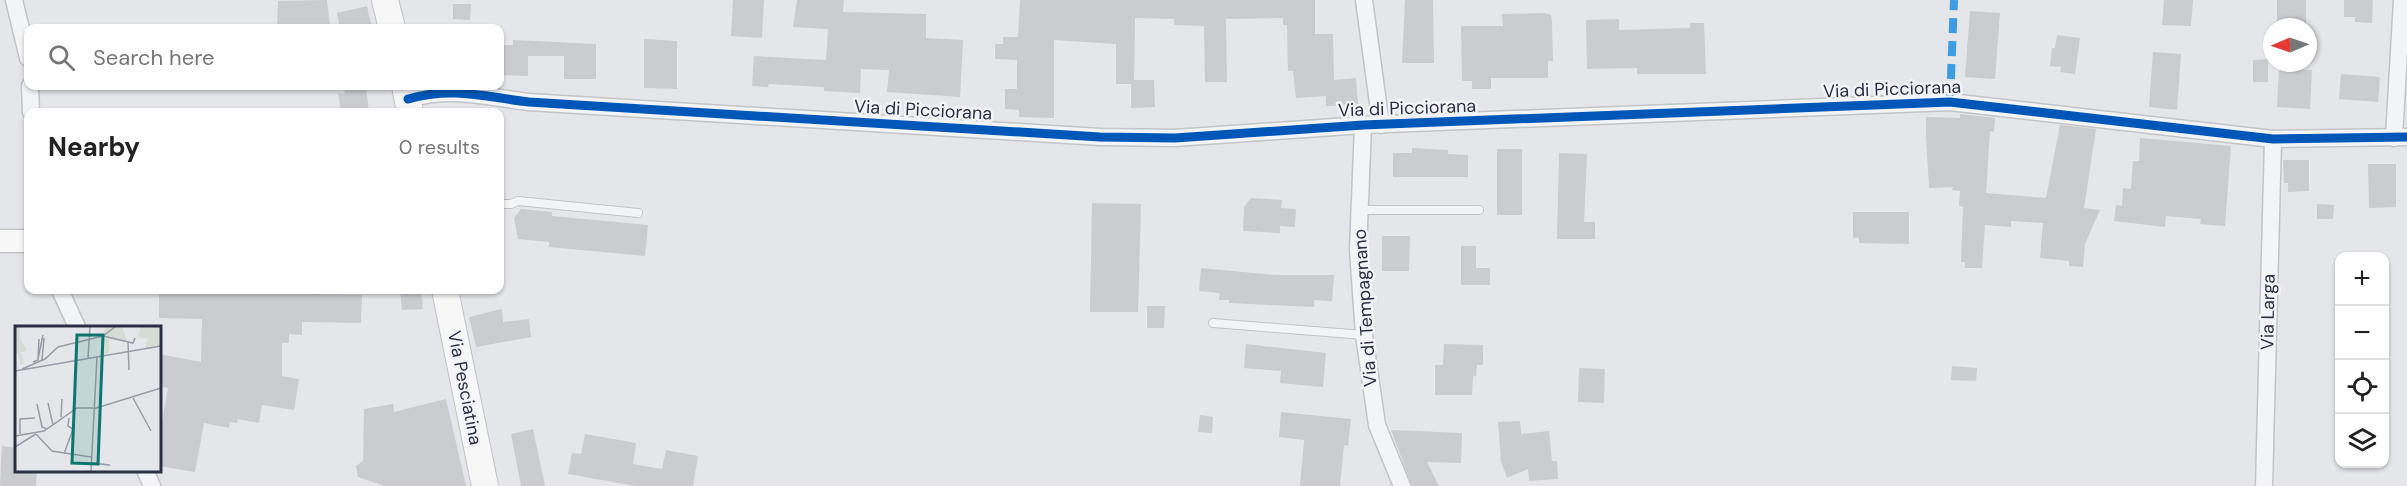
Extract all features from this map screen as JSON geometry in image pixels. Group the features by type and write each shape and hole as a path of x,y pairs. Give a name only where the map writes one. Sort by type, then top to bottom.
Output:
{"main road":[{"path":"385,0 391,24"},
{"name":"Via Pesciatina","path":"446,294 485,486"}],"street":[{"path":"14,0 24,41"},
{"path":"1364,0 1381,125"},
{"path":"2401,137 2402,0"},
{"path":"30,90 31,108"},
{"name":"Via di Picciorana","path":"408,99 424,94 471,92 530,102 1100,137 1175,138 1364,125 1950,102 2272,139 2401,137"},
{"name":"Via di Tempagnano","path":"1364,125 1358,250 1364,335 1377,425 1402,486"},
{"name":"Via Larga","path":"2264,486 2272,139"},
{"path":"0,241 24,241"},
{"path":"62,294 77,326"},
{"path":"145,471 152,486"}],"lane":[{"path":"504,204 518,201 638,213"},
{"path":"1359,210 1479,210"},
{"path":"1213,323 1364,335"}],"building":[{"path":"327,0 330,24 277,24 278,1"},
{"path":"733,0 764,0 762,38 731,36"},
{"path":"797,0 844,0 843,12 926,14 926,38 963,40 960,97 887,92 889,70 861,69 860,93 824,91 824,87 769,84 768,87 752,86 754,56 826,60 828,29 793,27"},
{"path":"1020,0 1315,0 1315,34 1333,34 1334,80 1356,78 1358,105 1326,106 1326,96 1296,98 1293,71 1288,71 1287,25 1283,25 1283,18 1226,19 1227,82 1205,82 1204,26 1174,25 1174,19 1135,18 1134,80 1154,80 1155,107 1131,108 1131,84 1116,84 1116,44 1054,40 1054,118 1019,117 1019,110 1005,109 1005,89 1017,89 1017,60 995,59 995,44 1003,44 1003,37 1018,37"},
{"path":"1405,0 1433,0 1434,63 1402,63"},
{"path":"2164,0 2193,0 2191,26 2162,25"},
{"path":"2277,0 2306,0 2306,18 2277,18"},
{"path":"2344,0 2373,0 2372,23 2355,22 2355,17 2344,17"},
{"path":"453,4 471,4 470,20 453,19"},
{"path":"367,6 371,24 339,24 337,13"},
{"path":"1970,11 2000,13 1995,79 1965,77"},
{"path":"1544,13 1551,15 1552,21 1553,61 1548,61 1548,78 1491,78 1491,89 1472,89 1472,81 1462,81 1461,26 1503,26 1502,14"},
{"path":"1619,19 1619,30 1690,28 1690,23 1704,23 1706,74 1637,74 1637,68 1587,69 1586,20"},
{"path":"2057,35 2080,38 2075,74 2060,72 2061,67 2050,66 2052,48 2055,48"},
{"path":"644,39 677,41 677,89 644,88"},
{"path":"513,40 596,44 596,79 564,79 564,56 528,56 528,76 504,75 504,45 513,45"},
{"path":"2153,52 2181,54 2177,110 2149,107"},
{"path":"2263,59 2263,72 2268,72 2268,82 2253,82 2253,60"},
{"path":"2279,72 2312,72 2310,109 2277,107"},
{"path":"2341,74 2380,77 2378,102 2339,99"},
{"path":"344,90 366,90 369,108 340,108 338,93 345,94"},
{"path":"1960,114 1995,118 1994,132 1990,131 1986,193 2046,198 2060,125 2096,129 2084,208 2100,210 2085,244 2083,267 2069,266 2069,261 2040,258 2043,223 2011,221 2011,227 1985,225 1982,268 1965,268 1965,262 1961,262 1963,207 1959,206 1960,191 1952,190 1953,187 1929,188 1926,136 1926,117 1960,118"},
{"path":"2140,138 2231,146 2225,226 2200,224 2201,219 2166,216 2165,227 2114,221 2116,205 2122,206 2123,188 2131,189 2133,161 2139,161"},
{"path":"1412,148 1448,150 1448,154 1468,155 1468,177 1393,177 1393,153 1412,153"},
{"path":"1497,149 1522,149 1522,215 1497,215"},
{"path":"1559,153 1587,154 1584,222 1595,222 1595,239 1557,239"},
{"path":"2283,160 2309,160 2309,191 2288,192 2288,183 2284,183"},
{"path":"2368,164 2396,164 2396,207 2369,208"},
{"path":"1251,198 1282,200 1281,208 1296,209 1295,227 1280,226 1280,233 1243,231 1244,207"},
{"path":"1092,203 1141,204 1138,312 1090,312"},
{"path":"2317,204 2334,205 2333,219 2317,219"},
{"path":"521,209 552,212 552,216 648,225 645,256 549,247 549,242 518,239 514,218"},
{"path":"1853,212 1909,212 1909,244 1859,243 1859,238 1853,238"},
{"path":"1382,236 1410,236 1409,271 1382,271"},
{"path":"1461,246 1476,246 1476,268 1490,268 1490,285 1461,285"},
{"path":"1201,268 1275,275 1334,275 1332,301 1314,300 1314,307 1229,303 1229,300 1219,300 1220,293 1199,291"},
{"path":"159,294 362,295 361,323 302,322 302,335 289,334 289,343 282,343 282,376 299,379 294,410 262,405 259,423 238,419 237,423 230,422 229,428 204,423 195,472 160,466 160,432 168,388 160,386 160,354 201,362 202,319 159,318"},
{"path":"400,294 421,294 423,309 402,310"},
{"path":"1147,306 1165,306 1164,328 1147,328"},
{"path":"502,309 503,322 529,319 531,337 476,347 469,317"},
{"path":"1246,344 1326,353 1323,387 1280,383 1281,371 1244,368"},
{"path":"1444,344 1483,345 1483,365 1477,365 1476,376 1473,376 1472,395 1435,395 1435,365 1443,365"},
{"path":"1952,366 1977,368 1976,381 1951,380"},
{"path":"1579,368 1605,369 1604,403 1578,402"},
{"path":"446,399 466,486 385,486 358,477 356,466 363,461 364,409 393,404 394,412"},
{"path":"1281,412 1351,419 1348,446 1344,445 1340,486 1300,486 1304,440 1279,437"},
{"path":"1200,415 1213,417 1212,433 1198,432"},
{"path":"1520,421 1521,434 1549,431 1552,461 1557,461 1558,479 1529,481 1528,469 1507,478 1501,461 1498,422"},
{"path":"533,429 545,486 521,486 511,434"},
{"path":"1391,430 1462,433 1461,463 1427,462 1439,486 1412,486"},
{"path":"585,434 636,443 633,464 662,469 666,450 698,456 693,486 635,486 568,474 572,453 581,454"},
{"path":"2,446 15,448 15,471 37,471 36,486 0,486"}],"marked path":[{"path":"1950,102 1954,0"}],"cycle path":[{"path":"408,99 439,93 454,93 529,102 1100,137 1175,138 1363,125 1950,102 2273,139 2407,137"}]}
